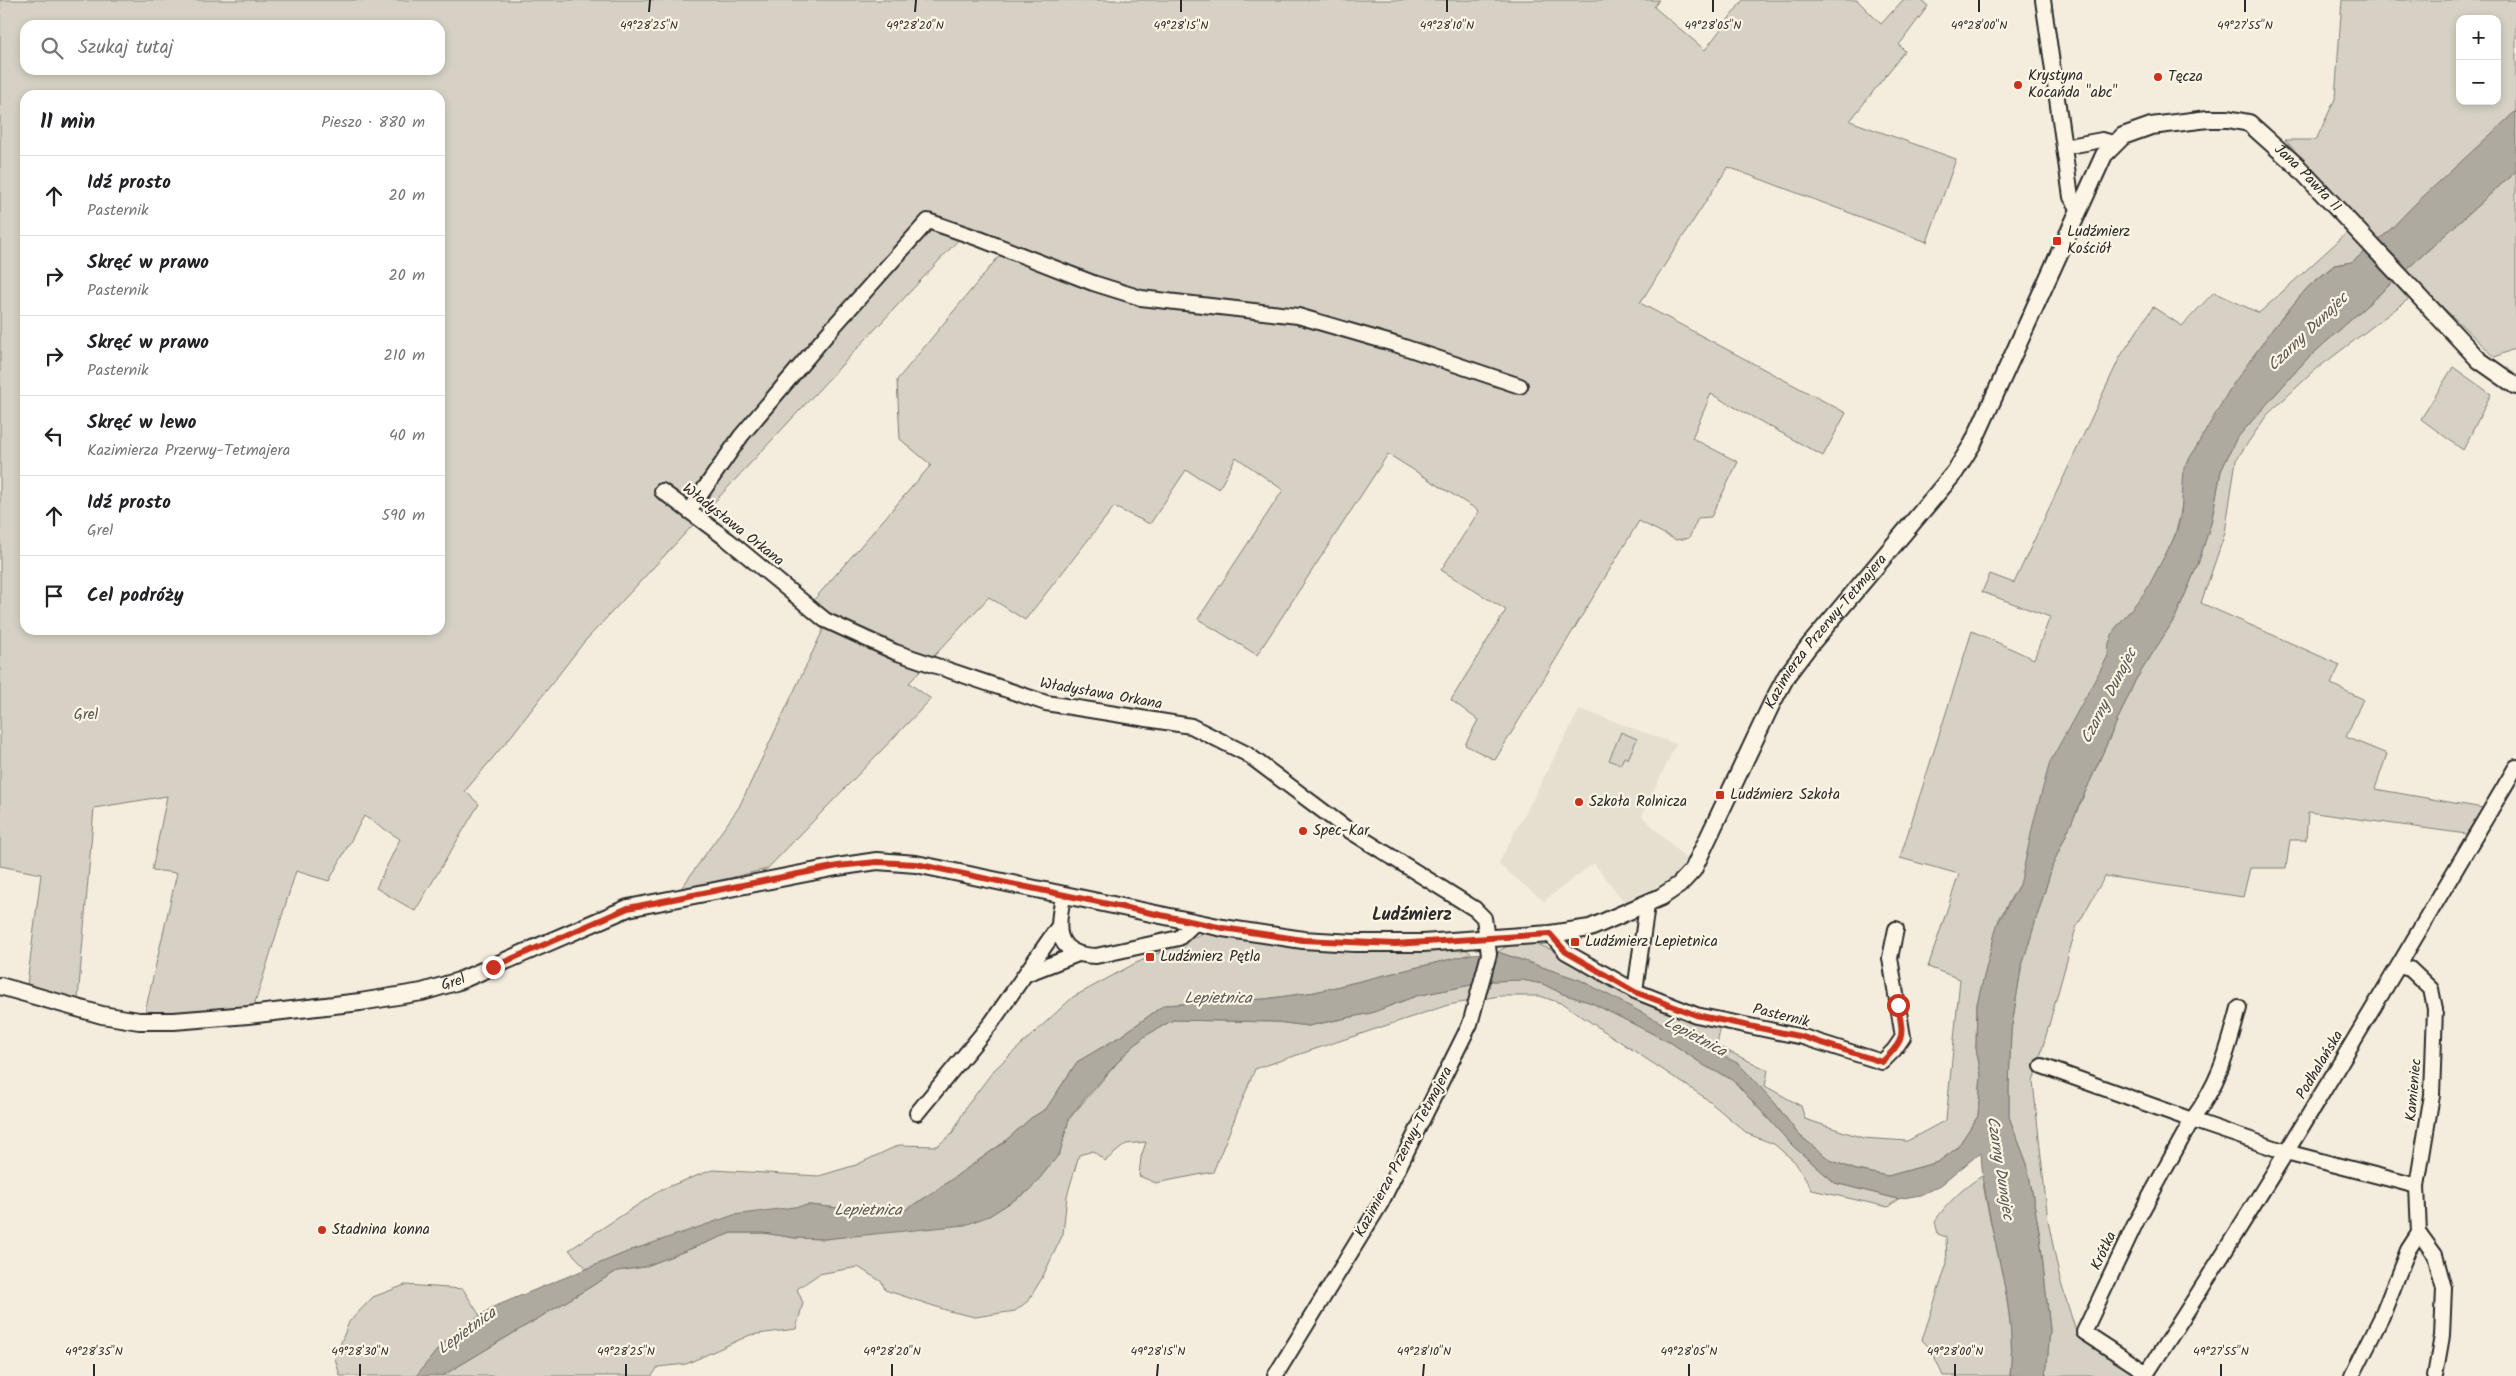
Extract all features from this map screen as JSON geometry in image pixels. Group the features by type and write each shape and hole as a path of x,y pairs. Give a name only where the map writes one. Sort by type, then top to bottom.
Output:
{"street":[{"path":"2043,0 2071,197 2079,209"},
{"name":"Jana Pawła II","path":"2079,209 2098,166 2114,143 2135,130 2150,126 2208,119 2241,121 2260,131 2327,198 2479,360 2516,386"},
{"path":"2064,147 2102,140 2114,143"},
{"name":"Kazimierza Przerwy-Tetmajera","path":"1275,1376 1381,1203 1470,1024 1477,1001 1488,944 1590,928 1647,905 1680,886 1696,866 1787,675 1964,459 1984,423 2079,209"},
{"path":"689,511 741,436 834,326 928,221 1093,283 1141,298 1298,316 1398,345 1520,386"},
{"name":"Władysława Orkana","path":"662,491 728,540 825,620 895,652 1046,703 1191,726 1247,754 1347,830 1481,914 1484,918 1488,944"},
{"name":"Podhalańska","path":"2146,1374 2206,1284 2399,966 2516,767"},
{"name":"Grel","path":"0,986 102,1015 138,1021 174,1022 346,1004 422,992 459,981 628,908 838,866 877,862 916,864 1262,934 1354,943 1488,944"},
{"path":"917,1113 1026,974 1058,927 1064,894"},
{"path":"1635,992 1647,905"},
{"path":"1058,927 1063,942 1072,952 1096,956 1178,938 1196,922"},
{"name":"Pasternik","path":"1550,934 1566,952 1635,992 1696,1015 1803,1037 1882,1062 1903,1037 1890,958 1896,929"},
{"path":"1026,974 1078,954"},
{"name":"Kamieniec","path":"2399,966 2410,969 2431,988 2435,1008 2432,1095 2417,1186 2419,1233"},
{"name":"Krótka","path":"2146,1374 2084,1332 2137,1220 2192,1120 2209,1097 2224,1065 2239,1008"},
{"path":"2042,1066 2286,1152 2417,1186"},
{"path":"2352,1376 2382,1316 2408,1250 2419,1233 2435,1255 2444,1288 2442,1336 2435,1376"}],"shaded area":[{"path":"1580,709 1676,744 1642,816 1688,861 1672,878 1625,903 1594,863 1544,901 1498,864"}],"green space":[{"path":"0,0 1659,0 1654,7 1705,50 1743,0 1857,0 1881,24 1903,0 1921,0 1928,6 1899,45 1905,51 1850,121 1956,159 1927,242 1728,167 1640,303 1846,413 1823,456 1711,394 1692,438 1738,462 1711,517 1698,518 1689,538 1676,540 1639,521 1495,760 1465,745 1478,720 1451,700 1506,610 1441,570 1479,511 1388,454 1257,655 1198,619 1283,490 1236,457 1219,489 1186,470 1150,524 1114,507 1025,620 989,597 909,683 931,699 767,869 680,890 739,807 823,630 812,602 931,465 900,439 897,380 1000,255 961,237 584,642 512,735 465,791 479,804 415,911 376,888 400,839 364,816 329,881 296,871 254,1006 195,1012 145,1012 177,873 152,870 167,796 94,808 78,999 27,984 41,874 0,866"},
{"path":"2342,0 2516,0 2516,111 2378,241 2285,140 2316,140 2335,99"},
{"path":"2516,171 2516,348 2495,357 2405,271"},
{"path":"2348,232 2366,251 2352,262 2334,265 2308,287 2274,327 2255,355 2183,495 2179,521 2160,569 2113,636 2108,656 2028,851 2021,881 1999,919 1977,1004 1976,1048 1981,1075 1978,1116 1957,1148 1938,1162 1888,1176 1856,1170 1830,1160 1798,1134 1774,1102 1651,1018 1580,980 1498,952 1512,945 1528,943 1544,947 1576,962 1620,988 1721,1025 1717,1046 1768,1070 1765,1086 1801,1106 1805,1119 1863,1138 1907,1141 1946,1120 1960,979 1928,967 1959,874 1900,858 1972,631 2034,659 2050,617 1982,592 1990,574 2014,583 2120,357 2153,307 2182,326 2214,292 2259,313"},
{"path":"2394,281 2410,298 2314,371 2267,415 2236,460 2225,533 2201,603 2340,665 2331,684 2363,699 2346,737 2387,754 2375,789 2483,808 2466,834 2308,812 2306,840 2290,840 2286,868 2250,868 2243,897 2105,876 2076,928 2033,1082 2048,1221 2060,1280 2078,1338 2135,1373 2134,1376 2046,1376 2050,1330 2040,1237 2027,1164 2009,1117 2009,1086 2011,1031 2021,969 2053,864 2135,681 2175,618 2198,564 2211,523 2221,471 2236,439 2305,361"},
{"path":"2453,367 2491,394 2463,450 2421,419"},
{"path":"1621,732 1637,739 1628,759 1624,757 1620,765 1609,760"},
{"path":"1206,932 1457,948 1467,950 1472,954 1315,992 1265,999 1164,1005 1121,1036 1077,1062 1046,1109 1031,1118 1003,1143 928,1196 898,1214 809,1205 632,1250 587,1269 569,1250 662,1189 712,1170 819,1176 856,1165 899,1145 937,1146 952,1134 966,1107 994,1070 1073,997 1136,963"},
{"path":"1522,980 1543,984 1563,994 1592,1003 1673,1044 1705,1066 1733,1080 1792,1145 1835,1183 1898,1199 1888,1207 1812,1190 1795,1162 1774,1144 1748,1134 1704,1097 1563,1004 1540,996 1499,996 1448,1005 1255,1069 1213,1172 1156,1183 1139,1176 1141,1157 1146,1142 1126,1144 1105,1161 1093,1151 1079,1155 1067,1196 1063,1234 1042,1278 1028,1301 1015,1311 975,1317 949,1311 885,1290 882,1282 858,1267 819,1274 797,1289 803,1303 796,1329 750,1335 686,1364 658,1367 652,1376 442,1376 617,1271 644,1267 731,1233 764,1233 795,1238 825,1239 989,1216 1030,1190 1060,1153 1069,1119 1125,1054 1145,1036 1173,1020 1277,1022 1308,1026 1371,1013 1416,996 1491,981"},
{"path":"1982,1176 2007,1300 2010,1325 2010,1376 1943,1376 1931,1349 1922,1340 1947,1263 1946,1237 1938,1234 1935,1221 1956,1196"},
{"path":"405,1285 463,1289 480,1316 442,1344 417,1376 340,1376 335,1358 349,1322 373,1297"}],"water":[{"path":"2516,111 2516,171 2305,361 2236,439 2221,471 2211,523 2198,564 2175,618 2135,681 2053,864 2021,969 2011,1031 2009,1086 2009,1117 2027,1164 2040,1237 2050,1330 2046,1376 2010,1376 2010,1320 1983,1180 1981,1152 1941,1185 1920,1195 1898,1199 1835,1183 1792,1145 1733,1080 1705,1066 1673,1044 1592,1003 1563,994 1543,984 1522,980 1491,981 1416,996 1371,1013 1308,1026 1277,1022 1173,1020 1145,1036 1125,1054 1085,1098 1069,1119 1060,1153 1030,1190 989,1216 965,1225 824,1239 795,1238 764,1233 731,1233 644,1267 617,1271 442,1376 416,1376 442,1344 491,1308 632,1250 734,1215 809,1205 898,1214 928,1196 1003,1143 1031,1118 1046,1109 1077,1062 1121,1036 1164,1005 1265,999 1315,992 1472,954 1498,952 1580,980 1739,1064 1774,1102 1798,1134 1830,1160 1856,1170 1888,1176 1938,1162 1957,1148 1978,1116 1981,1075 1976,1048 1977,1004 1997,925 2021,881 2034,820 2050,762 2108,656 2109,643 2114,630 2146,591 2175,536 2181,516 2184,468 2231,387 2274,327 2308,287 2335,265 2352,262 2386,234 2414,205"}],"place":[{"name":"Tęcza","path":"2158,77"},
{"name":"Krystyna Kocańda \"abc\"","path":"2018,85"},
{"name":"Ludźmierz Kościół","path":"2057,241"},
{"name":"Ludźmierz Szkoła","path":"1720,795"},
{"name":"Szkoła Rolnicza","path":"1579,802"},
{"name":"Spec-Kar","path":"1303,831"},
{"name":"Ludźmierz Lepietnica","path":"1575,942"},
{"name":"Ludźmierz Pętla","path":"1150,957"},
{"name":"Stadnina konna","path":"322,1230"}],"district":[{"name":"Ludźmierz","path":"1412,915"}],"route":[{"path":"493,967 628,908 767,879 838,866 877,862 916,864 1223,928 1303,940 1395,944 1550,934 1566,952 1635,992 1696,1015 1803,1037 1882,1062 1903,1037 1898,1005"}],"water label":[{"name":"Czarny Dunajec","path":"2308,332"},
{"name":"Czarny Dunajec","path":"2109,696"},
{"name":"Lepietnica","path":"1218,998"},
{"name":"Lepietnica","path":"1695,1037"},
{"name":"Czarny Dunajec","path":"2000,1168"},
{"name":"Lepietnica","path":"868,1210"},
{"name":"Lepietnica","path":"467,1331"}]}
